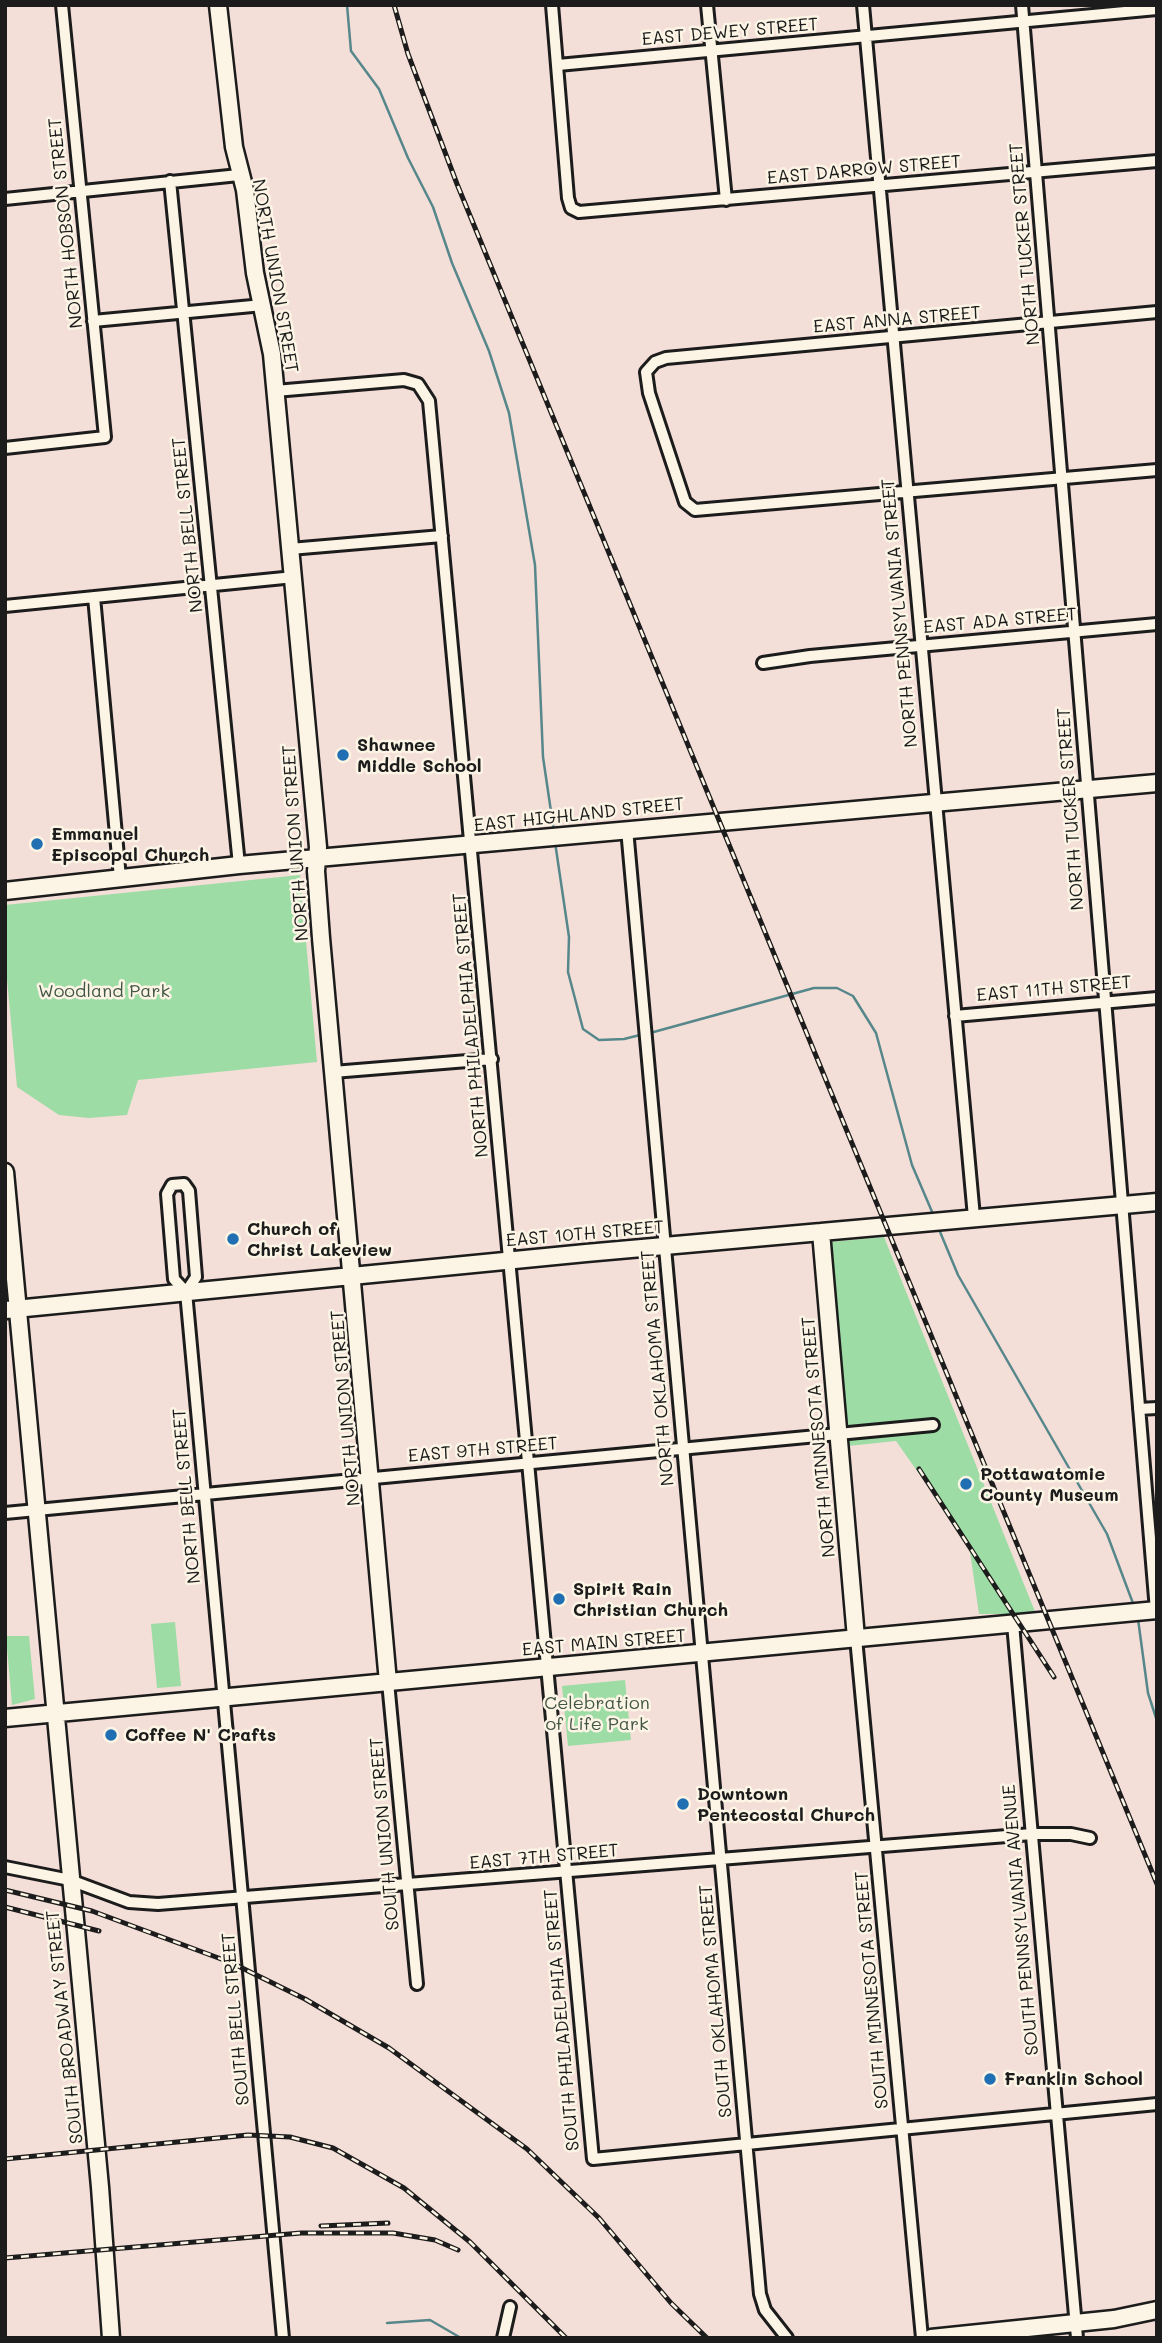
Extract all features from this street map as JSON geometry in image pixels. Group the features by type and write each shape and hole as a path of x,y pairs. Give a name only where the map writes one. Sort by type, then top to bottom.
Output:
{"street":[{"name":"NORTH HOBSON STREET","path":"5,448 104,437 62,5"},
{"name":"NORTH UNION STREET","path":"218,5 239,175 245,190 254,273 263,305 275,391 294,577 333,1072 388,1682"},
{"path":"552,5 558,65"},
{"path":"707,5 726,200"},
{"name":"NORTH PENNSYLVANIA STREET","path":"863,5 919,645 974,1217"},
{"name":"NORTH TUCKER STREET","path":"1022,5 1155,1610"},
{"name":"EAST DEWEY STREET","path":"558,65 1157,9"},
{"name":"EAST DARROW STREET","path":"558,65 568,198 570,208 587,213 1157,161"},
{"path":"5,199 239,175"},
{"name":"NORTH BELL STREET","path":"170,181 239,865"},
{"path":"93,321 263,305"},
{"name":"EAST ANNA STREET","path":"906,491 695,510 685,502 649,393 646,372 655,362 666,358 1157,312"},
{"name":"NORTH PHILADELPHIA STREET","path":"275,391 404,380 418,384 429,401 547,1667"},
{"path":"906,491 1157,470"},
{"path":"290,549 442,536"},
{"path":"5,606 294,577"},
{"path":"94,597 120,878"},
{"name":"EAST ADA STREET","path":"763,663 919,645 1157,624"},
{"name":"EAST HIGHLAND STREET","path":"5,891 239,865 1157,783"},
{"name":"NORTH OKLAHOMA STREET","path":"627,829 702,1653"},
{"name":"EAST 11TH STREET","path":"955,1016 1157,998"},
{"path":"333,1072 492,1059"},
{"name":"SOUTH BROADWAY STREET","path":"5,1172 12,1309 36,1510 111,2338"},
{"name":"NORTH BELL STREET","path":"187,1292 174,1279 167,1194 172,1185 184,1184 190,1191 196,1277 187,1292 223,1697"},
{"name":"EAST 10TH STREET","path":"12,1309 510,1260 1157,1202"},
{"name":"NORTH MINNESOTA STREET","path":"821,1232 856,1638"},
{"path":"1139,1409 1157,1408"},
{"name":"EAST 9TH STREET","path":"5,1513 371,1477 528,1465 933,1424"},
{"name":"EAST MAIN STREET","path":"5,1718 1155,1610"},
{"name":"SOUTH PENNSYLVANIA AVENUE","path":"1013,1624 1077,2331"},
{"name":"SOUTH MINNESOTA STREET","path":"856,1638 922,2338"},
{"name":"SOUTH OKLAHOMA STREET","path":"702,1653 760,2294 765,2310 788,2338"},
{"name":"SOUTH PHILADELPHIA STREET","path":"547,1667 593,2160 747,2144"},
{"name":"SOUTH UNION STREET","path":"388,1682 417,1984"},
{"name":"SOUTH BELL STREET","path":"223,1697 283,2338"},
{"name":"EAST 7TH STREET","path":"5,1867 70,1881 129,1902 158,1904 242,1900 1031,1834 1071,1834 1090,1838"},
{"path":"747,2144 1056,2116 1157,2104"},
{"path":"503,2338 510,2307"},
{"path":"931,2338 1077,2331 1157,2310"},
{"path":"1032,2338 1157,2319"}],"green space":[{"name":"Woodland Park","path":"300,875 317,1062 138,1080 127,1115 89,1118 59,1115 17,1087 5,957 5,905"},
{"path":"884,1237 1036,1614 979,1614 969,1545 896,1441 848,1446 830,1242"},
{"path":"175,1622 181,1686 157,1688 151,1624"},
{"path":"6,1636 29,1636 35,1699 12,1705"},
{"name":"Celebration of Life Park","path":"625,1680 631,1740 568,1746 562,1686"}],"waterway":[{"path":"347,5 351,51 379,89 408,158 433,207 452,263 489,351 509,413 535,565 543,757 554,832"},
{"path":"555,842 569,937 568,972 583,1029 599,1040 624,1039 644,1034"},
{"path":"650,1033 814,988 837,988 853,996 876,1033 912,1165 933,1214"},
{"path":"938,1227 958,1275 1107,1534 1134,1606"},
{"path":"1138,1619 1148,1693 1157,1721"},
{"path":"387,2323 430,2320 461,2338"}],"railway":[{"path":"394,5 408,54 457,184 1157,1884"},
{"path":"919,1469 1054,1677"},
{"path":"5,1890 92,1911 232,1963 305,1999 389,2048 527,2149 599,2218 671,2303 707,2338"},
{"path":"5,1907 99,1931"},
{"path":"5,2159 248,2135 290,2137 333,2148 404,2188 470,2242 566,2338"},
{"path":"321,2226 388,2223"},
{"path":"5,2258 301,2233 393,2233 435,2240 458,2250"}],"place":[{"name":"Shawnee Middle School","path":"343,755"},
{"name":"Emmanuel Episcopal Church","path":"37,844"},
{"name":"Church of Christ Lakeview","path":"233,1239"},
{"name":"Pottawatomie County Museum","path":"966,1484"},
{"name":"Spirit Rain Christian Church","path":"559,1599"},
{"name":"Coffee N' Crafts","path":"111,1735"},
{"name":"Downtown Pentecostal Church","path":"683,1804"},
{"name":"Franklin School","path":"990,2079"}]}
